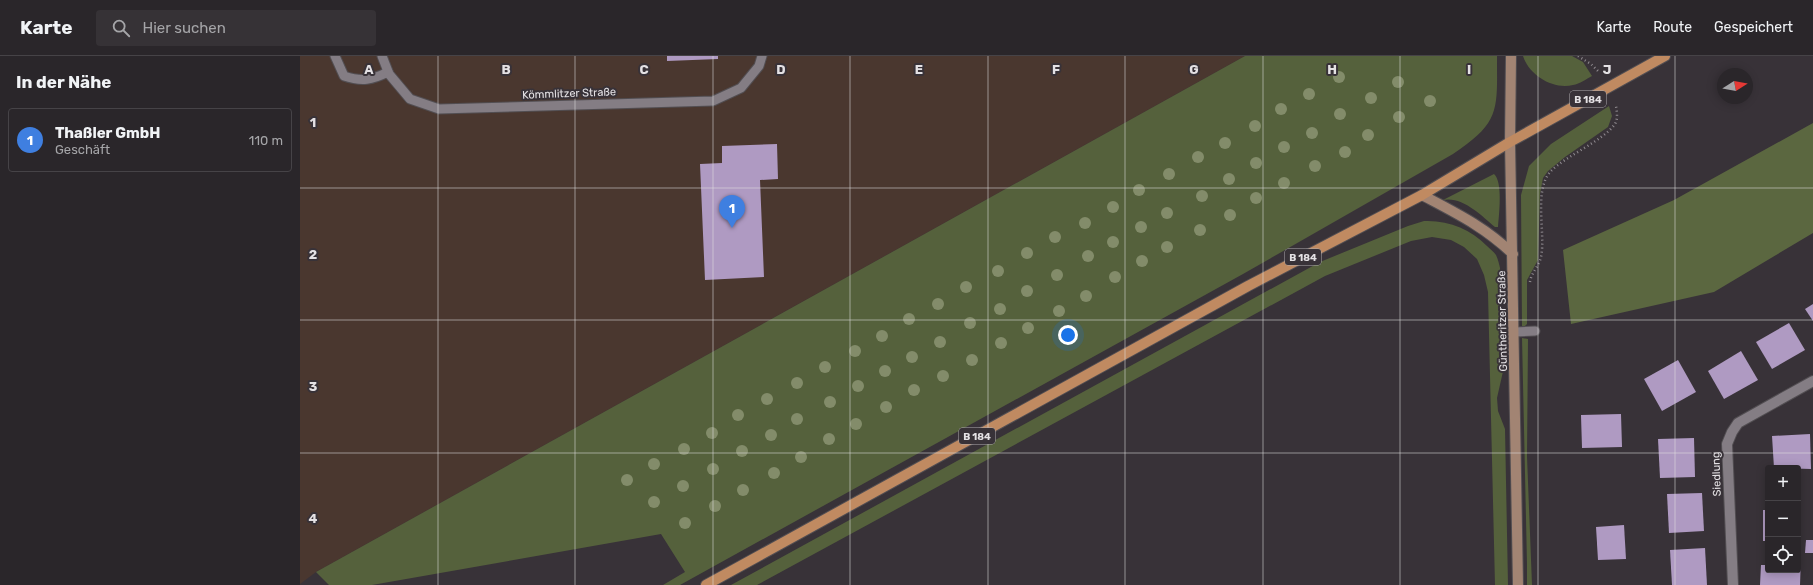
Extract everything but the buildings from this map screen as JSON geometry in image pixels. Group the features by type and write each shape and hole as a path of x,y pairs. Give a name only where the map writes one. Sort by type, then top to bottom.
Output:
{"main road":[{"name":"B 184","path":"706,585 1248,286 1422,195 1510,142 1665,56"}],"street":[{"name":"Güntheritzer Straße","path":"1511,56 1510,142 1515,332 1518,585"},
{"path":"1422,195 1472,221 1498,239 1513,254"},
{"name":"Siedlung","path":"1733,585 1727,444 1738,423 1812,382"}],"lane":[{"path":"335,56 344,76 352,79 370,80 388,72"},
{"name":"Kömmlitzer Straße","path":"382,56 388,72 410,99 439,109 713,101 742,88 759,66 762,56"},
{"path":"1515,332 1536,331"}],"path":[{"path":"1578,56 1591,64 1599,72"}],"shaded area":[{"path":"300,56 1245,56 316,572 300,584"}],"green space":[{"path":"1245,56 1497,56 1496,102 1488,123 1480,133 1453,154 1243,274 680,585 663,585 685,572 661,534 372,585 329,585 316,572"},
{"path":"1523,56 1572,56 1583,62 1592,76 1581,83 1565,86 1550,83 1536,75 1526,63"},
{"path":"1609,106 1612,116 1608,127 1565,157 1548,171 1543,178 1540,194 1538,260 1527,280 1527,324 1522,326 1521,195 1529,166 1551,144"},
{"path":"1813,123 1813,233 1714,292 1571,324 1563,250 1674,200"},
{"path":"1494,174 1499,184 1500,207 1498,227 1495,227 1477,212 1464,204 1457,201 1443,200"},
{"path":"1424,221 1442,222 1466,230 1474,235 1495,254 1500,268 1504,367 1497,398 1498,411 1505,429 1508,585 1495,585 1488,292 1484,275 1477,259 1464,247 1451,240 1432,237 1411,241 1325,276 757,585 731,585 1320,262 1408,226"},
{"path":"1522,338 1528,339 1527,456 1532,585 1527,585"}],"place":[{"name":"Thaßler GmbH","path":"732,228"}]}
